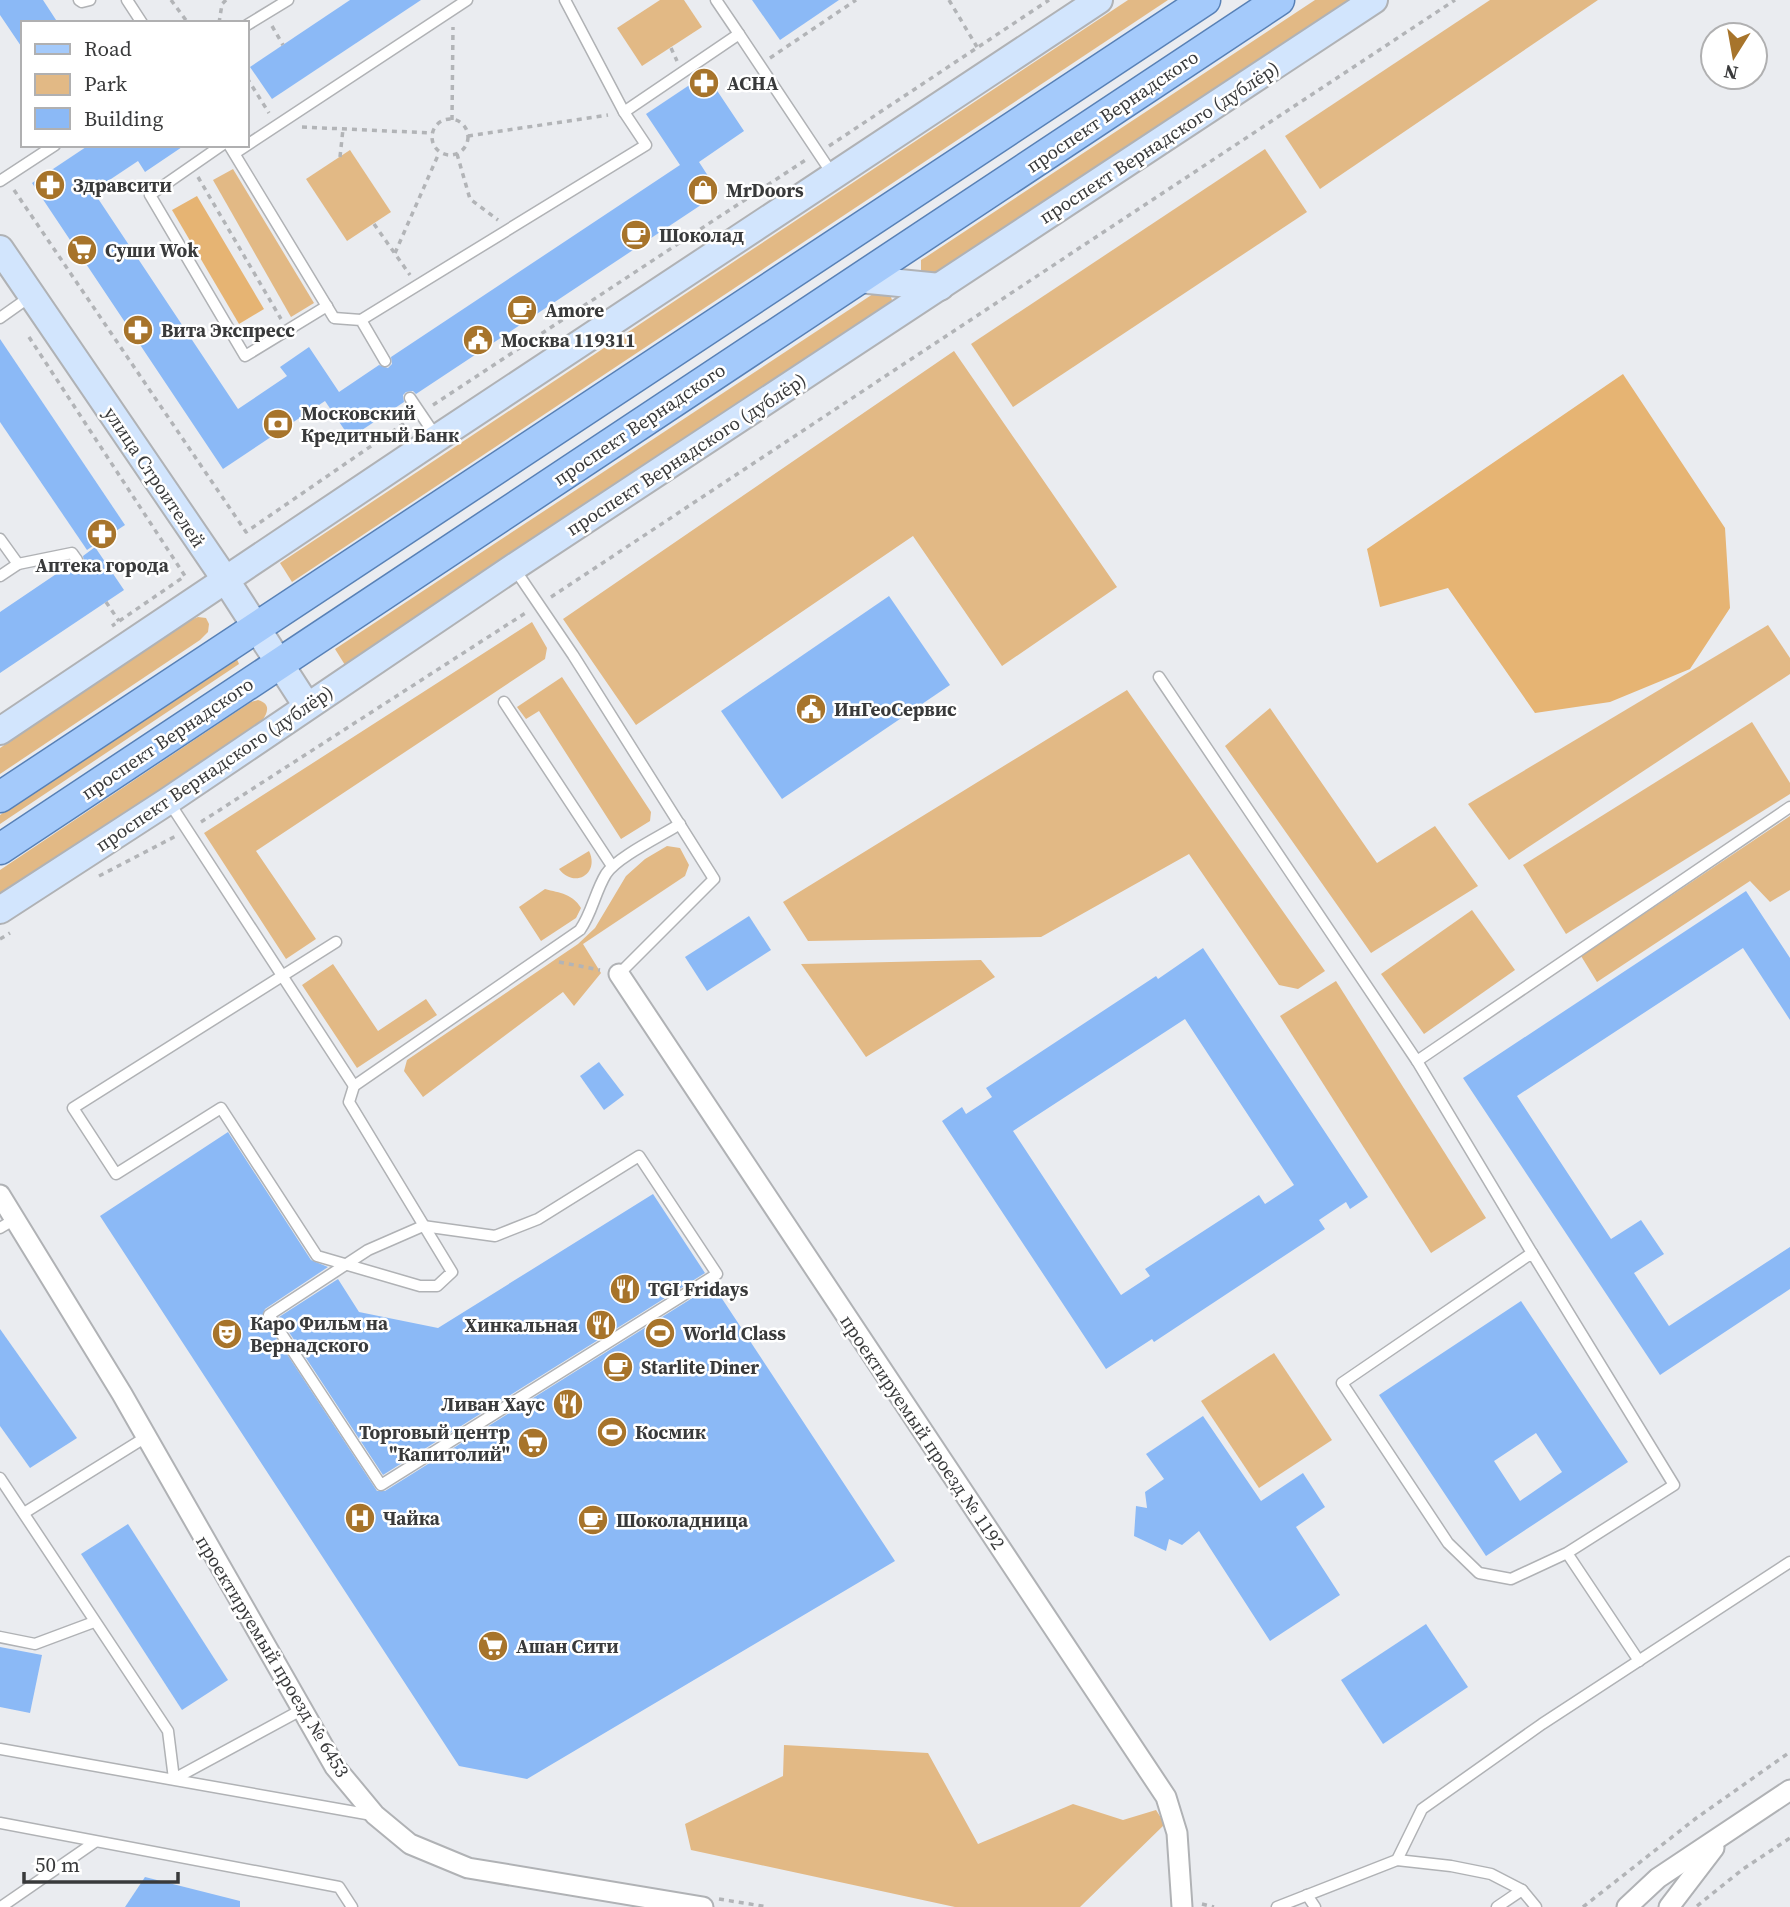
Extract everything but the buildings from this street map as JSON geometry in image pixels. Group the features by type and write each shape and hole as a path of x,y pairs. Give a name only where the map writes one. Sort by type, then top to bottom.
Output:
{"main road":[{"path":"0,797 1205,0"},
{"name":"проспект Вернадского","path":"0,849 1279,0"}],"street":[{"path":"0,731 1099,0"},
{"name":"проспект Вернадского (дублёр)","path":"6,921 168,801 307,706 1374,0"},
{"name":"улица Строителей","path":"0,249 22,303 225,579 307,706"},
{"path":"859,279 940,287"},
{"name":"проектируемый проезд № 1192","path":"619,974 1166,1797 1177,1833 1182,1907"},
{"name":"проектируемый проезд № 6453","path":"0,1195 8,1224 122,1394 335,1767 375,1815 410,1844 468,1868 709,1902"},
{"path":"1627,1907 1643,1889 1658,1878 1790,1790"},
{"path":"1669,1907 1726,1833"}],"lane":[{"path":"79,0 89,0"},
{"path":"127,0 141,21"},
{"path":"248,24 288,0"},
{"path":"248,141 278,125 467,0"},
{"path":"232,149 334,318 361,320 646,145 624,112 565,0"},
{"path":"716,0 834,176"},
{"path":"624,112 739,34"},
{"path":"3,179 52,147"},
{"path":"219,147 150,195 245,356 327,306"},
{"path":"0,318 22,303"},
{"path":"361,320 385,361"},
{"path":"410,398 437,438"},
{"path":"0,539 18,564"},
{"path":"0,576 18,564 72,553 77,560"},
{"path":"514,567 573,655 714,879 619,974"},
{"path":"1159,677 1417,1060 1674,1485 1567,1553 1511,1579 1479,1573 1448,1543 1342,1382 1532,1253"},
{"path":"504,702 612,866"},
{"path":"168,801 354,1086"},
{"path":"1417,1060 1790,807"},
{"path":"336,942 73,1108 116,1174 221,1108 317,1256 420,1286 437,1286 452,1272 349,1102 354,1086 580,930 590,917 604,877 612,866 680,824"},
{"path":"639,1156 717,1275 381,1485 269,1315 368,1250 423,1226 495,1236 538,1219 639,1156"},
{"path":"24,1513 146,1437"},
{"path":"0,1478 167,1731 174,1779"},
{"path":"1567,1553 1639,1661"},
{"path":"1397,1860 1422,1809 1542,1724 1790,1562"},
{"path":"0,1637 35,1644 94,1622"},
{"path":"174,1779 303,1709"},
{"path":"0,1749 375,1815"},
{"path":"0,1823 339,1887 352,1907"},
{"path":"1,1907 95,1842"},
{"path":"1277,1907 1397,1860 1491,1874 1522,1890 1536,1907"},
{"path":"1497,1907 1522,1890"},
{"path":"1307,1895 1315,1907"}],"path":[{"path":"171,0 187,21"},
{"path":"219,21 222,4 226,0"},
{"path":"779,51 856,0"},
{"path":"949,0 977,47"},
{"path":"3,179 246,532 420,413 1049,0"},
{"path":"90,880 188,831 538,605 1455,0"},
{"path":"452,120 454,8"},
{"path":"248,80 278,125 432,133"},
{"path":"468,136 624,112"},
{"path":"452,120 463,125 468,136 465,147 451,156 439,152 433,144 432,133 442,121 452,120"},
{"path":"340,157 343,129"},
{"path":"395,253 439,152"},
{"path":"457,154 470,199 510,229"},
{"path":"192,166 287,330"},
{"path":"374,224 418,285"},
{"path":"22,303 185,576 108,628"},
{"path":"106,602 119,621"},
{"path":"0,939 6,921"},
{"path":"539,958 619,974"},
{"path":"1583,1907 1695,1819 1790,1752"},
{"path":"1695,1907 1742,1869 1790,1838"},
{"path":"709,1902 768,1907"}],"green space":[{"path":"660,0 684,0 702,27 642,66 617,28"},
{"path":"1128,0 1168,0 292,582 280,563"},
{"path":"1315,0 1349,0 936,273 925,274 921,271 921,260"},
{"path":"1490,0 1598,0 1320,189 1285,136"},
{"path":"1265,149 1307,212 1013,407 971,344"},
{"path":"350,150 391,212 347,241 306,179"},
{"path":"233,169 314,303 291,317 213,180"},
{"path":"876,292 890,294 892,300 887,308 345,665 335,649"},
{"path":"954,351 1117,587 1002,666 913,536 636,725 563,619"},
{"path":"198,617 206,618 209,624 208,632 200,640 0,774 0,748"},
{"path":"532,622 547,648 545,659 256,851 316,939 286,959 204,833"},
{"path":"1768,625 1790,658 1790,674 1509,860 1468,804"},
{"path":"236,657 239,664 0,824 0,815"},
{"path":"562,677 651,812 650,821 621,839 539,711 526,719 517,707"},
{"path":"1127,690 1325,971 1298,989 1279,985 1189,854 1041,937 808,941 783,902"},
{"path":"258,700 267,706 262,721 0,897 0,870 251,702"},
{"path":"1270,708 1377,863 1435,826 1478,886 1371,953 1225,746"},
{"path":"1752,722 1790,783 1790,794 1566,934 1523,865"},
{"path":"1790,816 1790,890 1770,902 1750,881 1597,982 1581,956"},
{"path":"667,846 680,848 689,865 685,876 583,944 601,973 574,1006 563,992 423,1097 404,1071 407,1060 578,944 595,928 626,876 645,859"},
{"path":"589,851 591,866 584,876 572,878 559,869"},
{"path":"545,889 570,897 581,908 576,918 541,941 519,907"},
{"path":"1472,910 1515,970 1424,1034 1381,974"},
{"path":"981,960 995,977 866,1057 801,964"},
{"path":"333,964 378,1031 426,999 437,1015 357,1068 302,985"},
{"path":"1336,981 1486,1218 1431,1253 1280,1016"},
{"path":"1274,1353 1332,1440 1259,1488 1201,1401"},
{"path":"784,1745 928,1753 978,1844 1073,1804 1123,1820 1156,1810 1165,1824 1080,1907 955,1907 691,1850 685,1824 783,1776"}],"shaded area":[{"path":"197,196 264,309 239,324 172,210"},
{"path":"1623,374 1725,528 1730,608 1690,669 1610,702 1535,713 1448,588 1380,607 1367,549"}],"place":[{"name":"ACHA","path":"704,83"},
{"name":"Здравсити","path":"50,185"},
{"name":"MrDoors","path":"703,190"},
{"name":"Шоколад","path":"636,235"},
{"name":"Суши Wok","path":"82,250"},
{"name":"Amore","path":"522,310"},
{"name":"Вита Экспресс","path":"138,330"},
{"name":"Москва 119311","path":"478,340"},
{"name":"Московский Кредитный Банк","path":"278,424"},
{"name":"Аптека города","path":"102,534"},
{"name":"ИнГеоСервис","path":"811,709"},
{"name":"TGI Fridays","path":"625,1289"},
{"name":"Хинкальная","path":"601,1325"},
{"name":"World Class","path":"660,1333"},
{"name":"Каро Фильм на Вернадского","path":"227,1334"},
{"name":"Starlite Diner","path":"618,1367"},
{"name":"Ливан Хаус","path":"568,1404"},
{"name":"Космик","path":"612,1432"},
{"name":"Торговый центр \"Капитолий\"","path":"533,1443"},
{"name":"Чайка","path":"360,1518"},
{"name":"Шоколадница","path":"593,1520"},
{"name":"Ашан Сити","path":"493,1646"}]}
